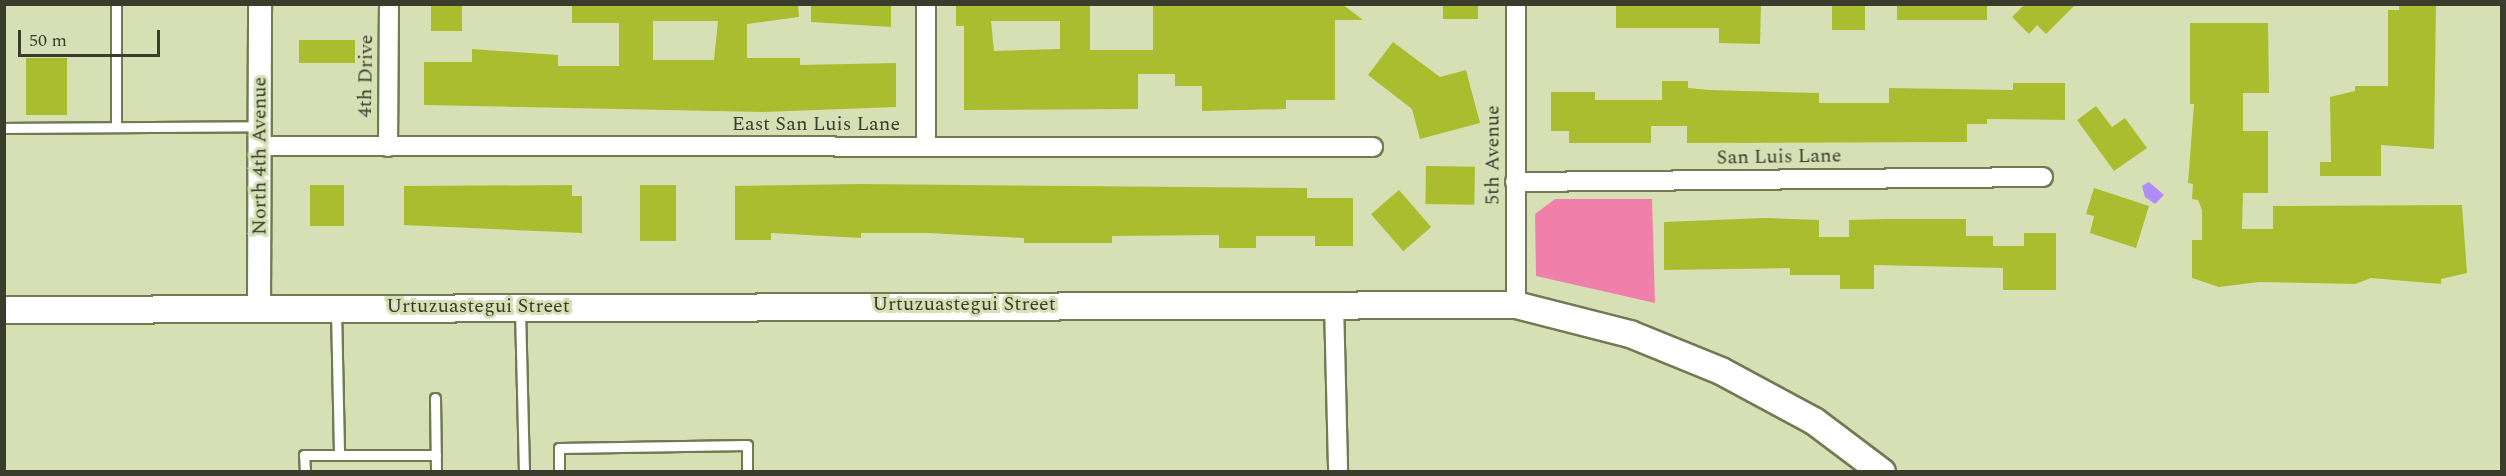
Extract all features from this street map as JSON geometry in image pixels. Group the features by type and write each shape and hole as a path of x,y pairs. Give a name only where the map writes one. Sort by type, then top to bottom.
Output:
{"main road":[{"name":"Urtuzuastegui Street","path":"4,310 1334,303 1516,305 1630,334 1721,371 1814,421 1882,471"}],"street":[{"name":"North 4th Avenue","path":"259,307 260,4"},
{"name":"4th Drive","path":"388,147 389,4"},
{"path":"926,4 926,146"},
{"name":"5th Avenue","path":"1516,4 1516,305"},
{"name":"East San Luis Lane","path":"260,136 388,147 1373,147"},
{"name":"San Luis Lane","path":"1515,182 2043,177"},
{"path":"1334,303 1338,471"}],"lane":[{"path":"116,4 116,127"},
{"path":"4,128 116,127 260,136"},
{"path":"520,306 524,471"},
{"path":"336,307 339,454"},
{"path":"435,398 436,471"},
{"path":"559,471 559,448 747,445 747,471"},
{"path":"305,471 304,455 436,455"}],"shaded area":[{"path":"2149,182 2164,195 2155,204 2145,197 2142,186"},
{"path":"1555,199 1652,199 1655,303 1536,276 1535,214"}],"building":[{"path":"431,4 462,4 462,31 431,31"},
{"path":"572,4 798,4 799,17 747,24 747,58 800,58 800,65 896,63 896,107 763,112 424,105 424,62 472,62 472,49 558,55 558,66 619,66 619,23 572,23","holes":["653,21 718,21 714,60 653,60"]},
{"path":"811,4 891,4 891,27 811,22"},
{"path":"956,4 1090,4 1090,50 1153,50 1153,4 1342,4 1363,20 1335,20 1335,100 1286,100 1286,109 1202,111 1202,86 1175,86 1175,74 1138,74 1138,109 964,110 964,26 956,26","holes":["991,21 1060,21 1060,49 994,51"]},
{"path":"1443,4 1478,4 1478,19 1443,19"},
{"path":"1616,4 1761,4 1760,44 1719,43 1719,28 1616,28"},
{"path":"1832,4 1865,4 1865,30 1832,30"},
{"path":"1897,4 1987,4 1987,20 1897,20"},
{"path":"2025,4 2076,4 2046,34 2037,25 2029,34 2012,17"},
{"path":"2399,4 2436,4 2434,149 2381,145 2381,176 2320,176 2320,162 2331,162 2330,97 2355,91 2355,86 2388,86 2388,10 2399,10"},
{"path":"2190,23 2268,23 2269,93 2243,93 2243,131 2268,131 2268,193 2243,193 2242,229 2273,229 2273,206 2462,205 2467,273 2441,279 2441,284 2371,278 2355,284 2259,282 2219,287 2192,278 2192,240 2202,240 2202,210 2198,200 2192,199 2193,184 2188,183 2194,104 2190,104"},
{"path":"299,40 355,40 355,63 299,63"},
{"path":"1393,42 1440,77 1466,70 1480,123 1420,139 1412,109 1368,75"},
{"path":"26,58 67,58 67,115 26,115"},
{"path":"1662,81 1688,81 1688,88 1709,90 1819,93 1819,103 1889,103 1889,88 2013,90 2013,83 2065,83 2065,120 1987,119 1987,124 1967,124 1967,142 1687,143 1687,126 1651,126 1651,143 1569,143 1569,131 1551,131 1551,92 1595,92 1595,100 1662,100"},
{"path":"2096,106 2112,127 2125,118 2147,148 2114,171 2077,120"},
{"path":"1426,166 1475,167 1474,205 1425,204"},
{"path":"861,184 1307,188 1307,198 1353,198 1353,246 1315,246 1315,236 1256,236 1256,248 1219,248 1219,235 1112,236 1112,243 1024,243 1024,238 928,233 861,233 861,238 771,233 771,240 735,240 735,186"},
{"path":"310,185 344,185 344,226 310,226"},
{"path":"572,185 572,196 582,196 582,233 404,225 404,186"},
{"path":"640,185 676,185 676,241 640,241"},
{"path":"2094,188 2149,206 2136,248 2090,233 2094,216 2086,214"},
{"path":"1399,190 1431,227 1403,251 1371,214"},
{"path":"1764,218 1819,220 1819,237 1849,237 1849,220 1966,219 1966,236 1993,236 1993,246 2024,246 2024,233 2056,233 2056,290 2003,290 2003,268 1874,265 1874,289 1840,289 1840,275 1790,275 1790,268 1664,270 1664,222"}]}
